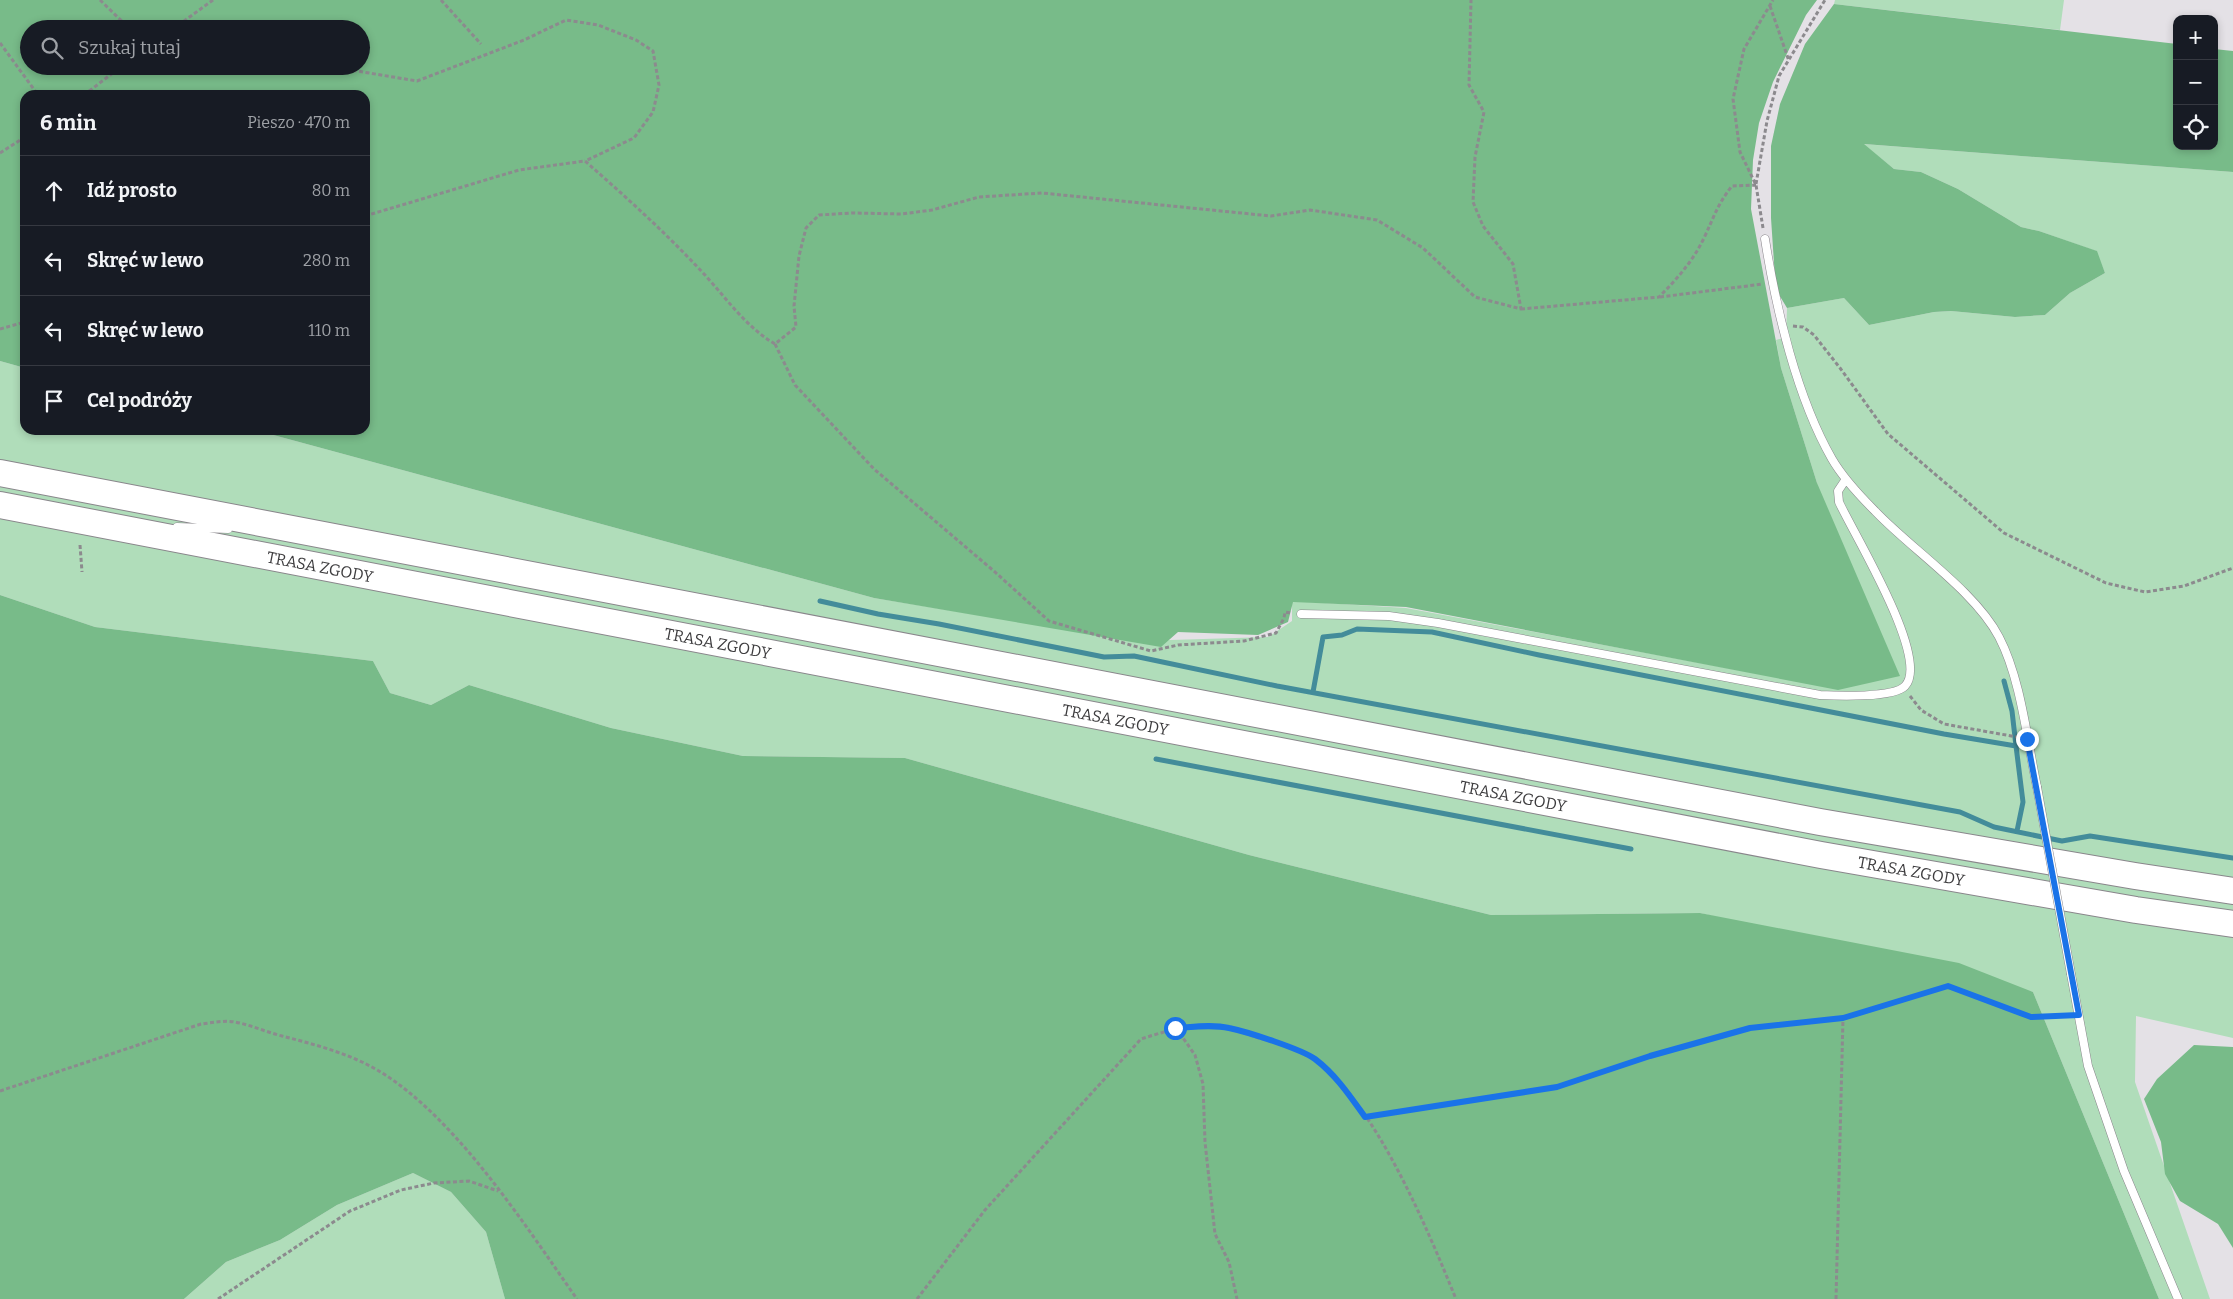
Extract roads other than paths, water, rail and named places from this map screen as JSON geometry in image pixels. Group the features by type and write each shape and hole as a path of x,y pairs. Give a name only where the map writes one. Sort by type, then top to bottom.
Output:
{"highway":[{"name":"TRASA ZGODY","path":"0,473 1820,822 2126,875 2233,891"},
{"name":"TRASA ZGODY","path":"0,505 1821,855 2136,910 2233,924"}],"lane":[{"path":"1765,239 1772,283 1783,327 1818,432 1833,460 1846,479 1875,511 1938,568 1988,620 1998,635 2007,655 2037,787 2088,1066 2124,1171 2178,1299"},
{"path":"1300,614 1389,616 1438,623 1820,695 1844,697 1883,693 1904,688 1909,682 1911,670 1907,643 1897,615 1839,502 1838,491 1846,479"},
{"path":"109,494 164,514"},
{"path":"174,518 228,538"},
{"path":"100,524 155,526"},
{"path":"165,526 239,529"},
{"path":"248,529 304,531"},
{"path":"246,544 299,563"}],"waterway":[{"path":"820,601 878,614 939,624 1104,657 1134,656 1277,686 1960,812 1994,827 2062,841 2090,836 2233,858"},
{"path":"1313,692 1323,637 1342,635 1357,629 1432,632 1539,655 1944,734 2016,746 2023,802 2017,831"},
{"path":"2004,681 2012,711 2016,746"},
{"path":"1156,759 1631,849"}]}
